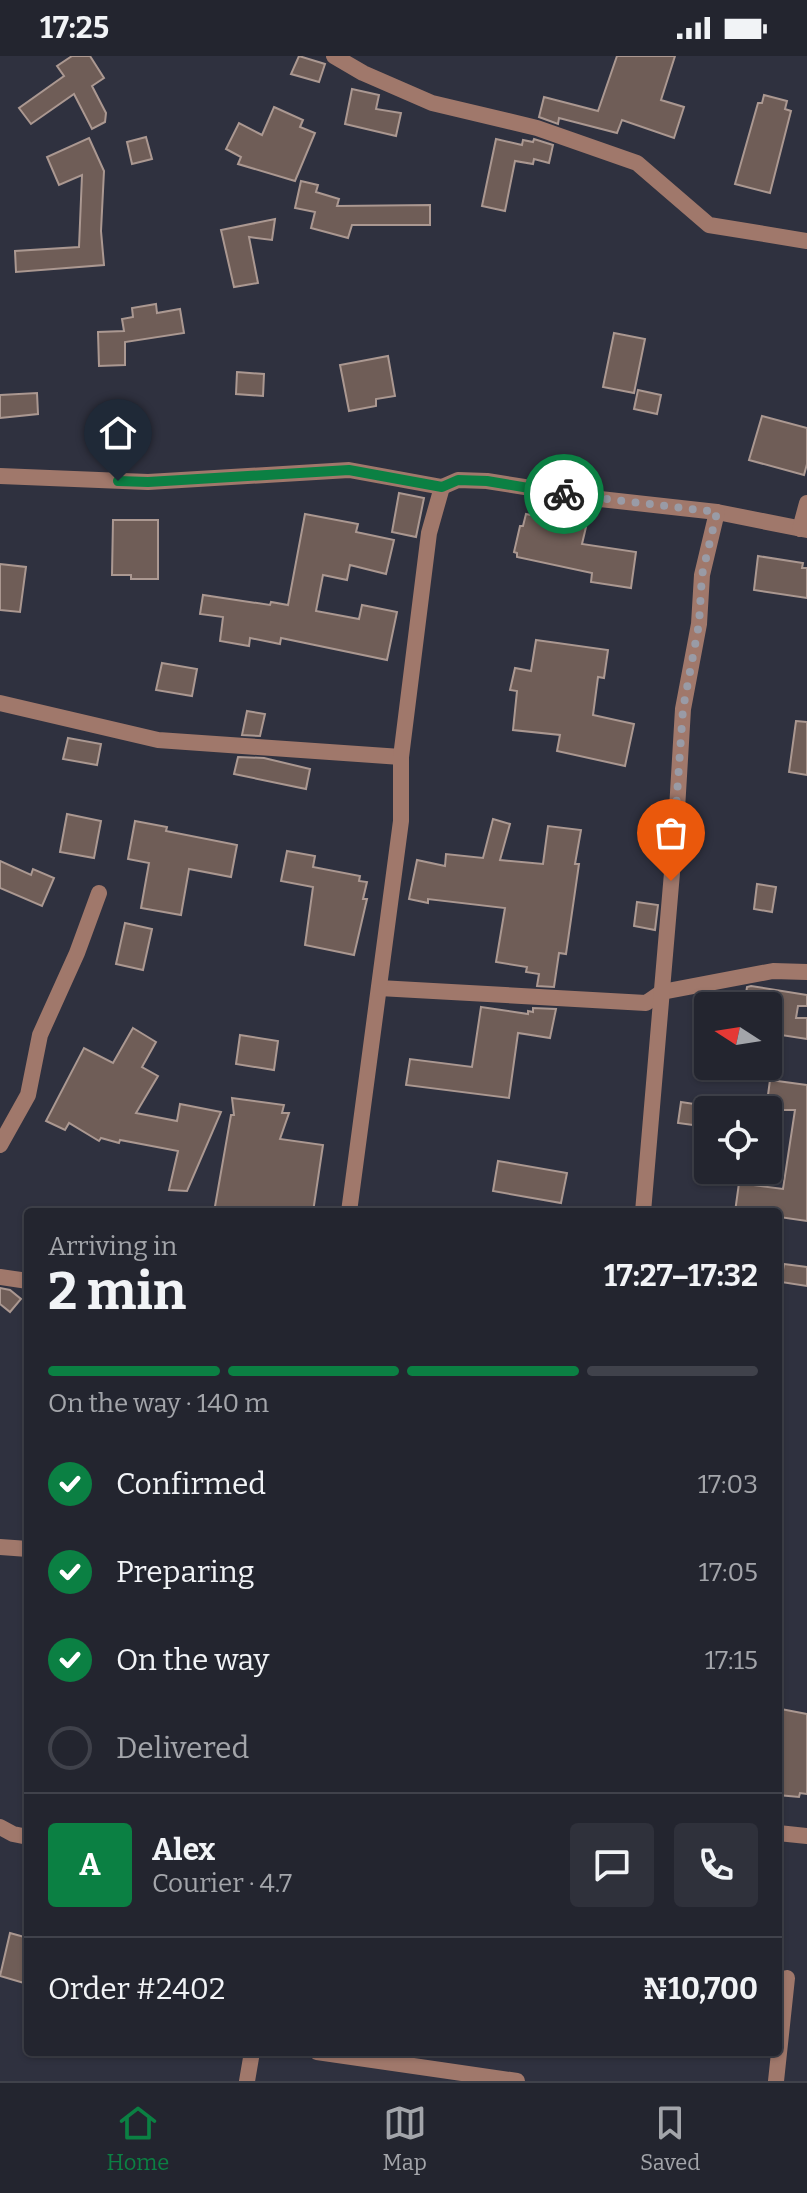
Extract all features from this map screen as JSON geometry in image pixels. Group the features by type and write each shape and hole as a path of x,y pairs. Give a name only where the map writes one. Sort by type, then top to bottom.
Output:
{"street":[{"path":"334,56 363,73 432,103 537,128 637,163 709,225 807,241"},
{"path":"0,476 148,482 349,470 442,487 458,480 487,481 600,499 717,512 804,529 807,503"},
{"path":"350,1208 401,821 401,757 429,533 442,487"},
{"path":"643,1208 682,752 683,709 699,624 702,575 717,512"},
{"path":"0,703 158,740 401,757"},
{"path":"0,1145 28,1095 40,1035 77,953 99,893"},
{"path":"379,988 646,1003 662,992 773,971 807,972"},
{"path":"0,1277 24,1280"},
{"path":"0,1547 24,1549"},
{"path":"0,1827 24,1836"},
{"path":"782,1833 807,1836"},
{"path":"782,2025 787,1978"},
{"path":"247,2081 251,2056"},
{"path":"345,2056 517,2081"},
{"path":"776,2081 779,2056"}],"building":[{"path":"72,56 90,56 104,78 92,86 106,113 105,122 92,129 74,94 31,124 19,108 64,76 57,66"},
{"path":"299,56 325,64 319,82 291,74"},
{"path":"617,56 675,56 661,100 684,107 674,138 622,120 617,133 559,118 558,124 539,117 544,97 598,111"},
{"path":"352,89 379,95 376,109 401,113 396,136 345,124"},
{"path":"764,95 787,101 785,109 791,111 770,193 735,184 758,103 762,103"},
{"path":"274,107 303,120 300,127 315,133 295,181 238,164 241,157 226,149 239,123 262,135"},
{"path":"146,137 152,159 132,164 127,142"},
{"path":"89,138 104,171 101,231 104,265 16,272 15,251 79,247 82,175 59,185 47,157"},
{"path":"496,139 522,145 523,140 533,142 534,139 553,145 549,163 534,159 533,164 515,161 505,211 482,206"},
{"path":"301,181 318,185 316,192 339,199 337,206 430,205 430,225 352,225 348,238 311,228 315,212 295,208"},
{"path":"275,219 272,240 249,237 258,283 234,287 221,230"},
{"path":"156,304 157,313 180,309 184,333 125,342 125,365 99,366 98,332 124,331 122,319 133,317 132,308"},
{"path":"614,333 645,339 634,393 603,387"},
{"path":"388,356 395,396 376,399 376,406 349,411 340,365"},
{"path":"237,372 264,374 263,396 236,394"},
{"path":"638,390 661,395 657,414 634,409"},
{"path":"37,393 38,414 0,418 0,395"},
{"path":"762,416 807,428 804,475 749,460"},
{"path":"399,493 424,498 416,537 392,532"},
{"path":"305,514 358,524 356,532 394,540 386,574 350,565 347,580 323,575 316,611 359,619 362,605 397,612 387,660 281,638 280,644 250,638 249,646 220,641 223,617 200,614 203,595 288,605"},
{"path":"526,514 586,527 582,544 636,552 631,588 591,582 592,573 517,557 514,552"},
{"path":"113,520 158,520 158,579 112,575"},
{"path":"758,556 803,563 802,568 807,568 807,598 754,590"},
{"path":"0,564 26,567 20,612 0,610"},
{"path":"536,640 608,650 604,678 598,677 593,715 634,724 625,766 557,751 560,735 513,730 517,691 510,690 515,668 531,671"},
{"path":"162,663 197,669 192,696 156,690"},
{"path":"247,711 265,714 260,736 242,735"},
{"path":"796,721 807,722 807,775 789,772"},
{"path":"68,738 101,744 97,765 63,759"},
{"path":"238,757 264,758 310,769 306,789 234,774"},
{"path":"67,814 101,821 94,858 60,852"},
{"path":"493,819 510,824 500,860 543,864 548,826 581,830 566,954 559,953 554,987 537,986 539,974 526,972 527,967 496,962 505,908 409,899 417,860 445,866 446,854 483,858"},
{"path":"135,821 167,827 166,831 237,845 231,877 189,869 181,915 141,908 149,863 128,859"},
{"path":"287,851 315,856 313,867 360,876 359,881 367,882 363,899 367,899 354,955 305,945 313,887 281,881"},
{"path":"0,861 31,875 33,869 54,878 42,906 0,888"},
{"path":"757,884 776,887 772,912 754,909"},
{"path":"637,902 658,905 655,930 634,926"},
{"path":"125,923 152,929 143,970 116,964"},
{"path":"747,987 807,995 807,1006 798,1006 796,1018 807,1018 807,1039 782,1035 782,992 746,992"},
{"path":"481,1007 528,1014 528,1011 533,1012 533,1008 556,1009 550,1038 518,1033 509,1098 406,1085 410,1059 472,1067"},
{"path":"133,1028 156,1042 142,1067 158,1076 136,1113 177,1121 180,1104 221,1112 187,1191 169,1190 178,1151 120,1140 119,1143 101,1138 99,1141 69,1123 65,1130 46,1121 84,1048 113,1063"},
{"path":"240,1035 278,1041 274,1070 236,1064"},
{"path":"770,1080 807,1085 807,1221 782,1217 782,1208 736,1208 739,1184 783,1189 795,1110 782,1110 782,1096 768,1096"},
{"path":"232,1098 284,1105 282,1113 289,1113 280,1139 323,1145 314,1208 215,1208 231,1115 234,1115"},
{"path":"681,1102 694,1104 694,1125 678,1123"},
{"path":"498,1161 567,1173 561,1203 493,1191"},
{"path":"784,1264 807,1267 807,1286 782,1282"},
{"path":"0,1288 10,1290 21,1299 10,1312 0,1304"},
{"path":"782,1709 807,1714 807,1794 800,1793 799,1797 782,1795"},
{"path":"10,1933 24,1937 24,1983 0,1976"}],"way so far":[{"path":"564,494 717,512 702,575 699,624 683,709 671,881"}],"route":[{"path":"118,481 148,482 349,470 442,487 458,480 487,481 564,494"}]}
